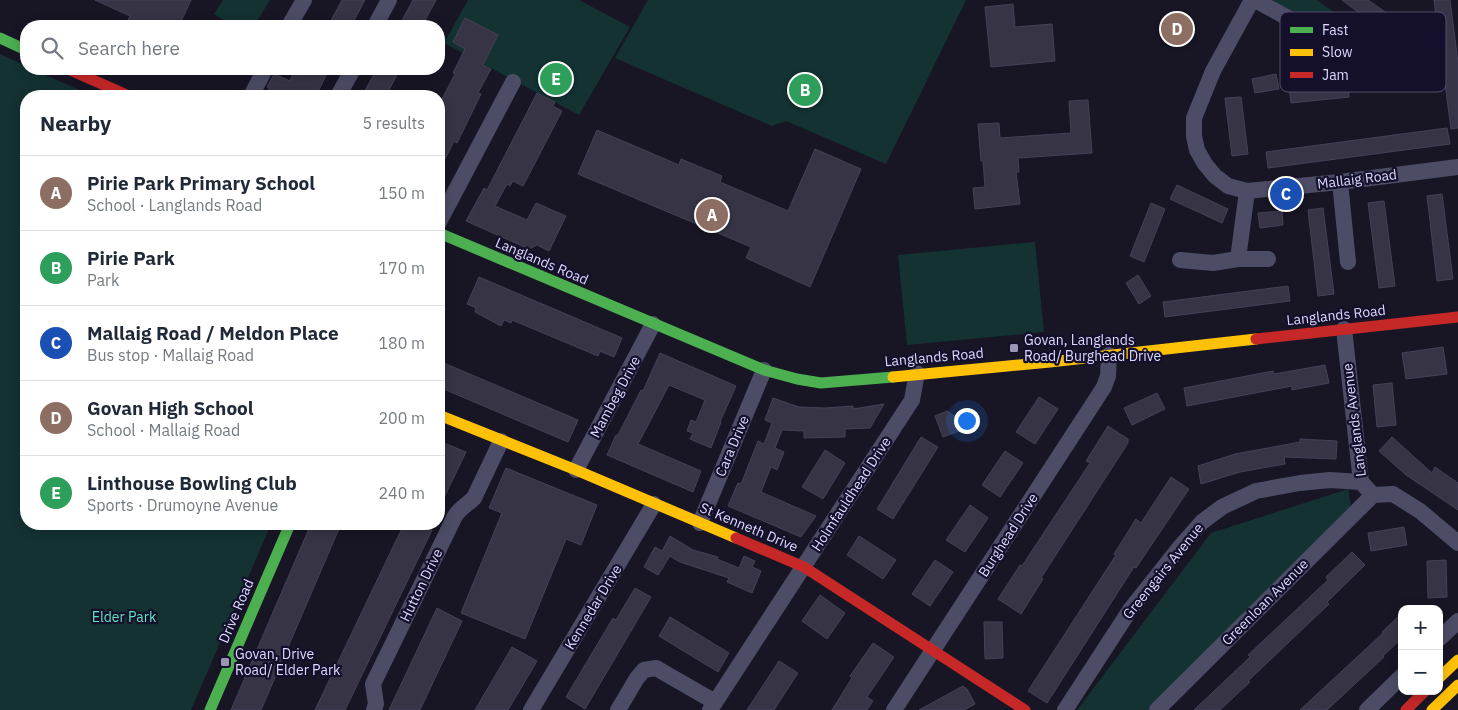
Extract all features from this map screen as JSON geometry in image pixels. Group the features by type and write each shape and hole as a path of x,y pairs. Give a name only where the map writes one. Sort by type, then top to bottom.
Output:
{"street":[{"path":"292,20 304,0"},
{"path":"378,20 389,0"},
{"path":"1253,0 1280,14"},
{"name":"Mallaig Road","path":"1253,0 1213,72 1194,118 1194,136 1197,150 1204,164 1215,176 1228,186 1247,191 1340,182 1458,167"},
{"path":"0,38 20,47"},
{"path":"82,75 115,90"},
{"path":"254,90 262,75"},
{"path":"341,90 350,75"},
{"path":"445,211 513,82"},
{"path":"1340,182 1354,243 1348,262"},
{"path":"1238,260 1247,191"},
{"name":"Langlands Road","path":"445,236 764,370 811,383 1109,356 1458,317"},
{"path":"1180,260 1213,264 1238,260 1268,260"},
{"name":"Mambeg Drive","path":"576,470 653,324"},
{"name":"Langlands Avenue","path":"1344,329 1361,482 1373,495 1394,494 1420,511 1458,543"},
{"name":"Burghead Drive","path":"894,710 1104,387 1108,376 1109,356"},
{"name":"Cara Drive","path":"700,523 764,370"},
{"name":"Holmfauldhead Drive","path":"712,706 912,400 917,374"},
{"name":"St Kenneth Drive","path":"445,418 576,470 804,567 1025,710"},
{"name":"Hutton Drive","path":"374,710 376,704 373,684 455,516 459,510 474,498 501,441"},
{"name":"Greengairs Avenue","path":"1065,710 1130,610 1202,522 1222,507 1256,491 1300,482 1330,480 1361,482"},
{"name":"Greenloan Avenue","path":"1157,710 1373,495"},
{"name":"Kennedar Drive","path":"531,710 654,504"},
{"name":"Drive Road","path":"210,710 287,530"},
{"path":"1443,635 1458,621"},
{"path":"1443,674 1458,660"},
{"path":"618,710 644,670 656,668 712,706"},
{"path":"1367,710 1398,680"},
{"path":"1432,710 1458,685"},
{"path":"1406,710 1421,695"}],"green space":[{"path":"223,0 270,0 258,20 224,20 214,14"},
{"path":"468,0 579,0 630,27 579,115 445,44"},
{"path":"648,0 966,0 886,164 786,121 772,126 615,58"},
{"path":"1273,0 1317,0 1334,12 1291,12"},
{"name":"Elder Park","path":"0,54 20,63 20,75 46,75 79,90 20,90 20,530 268,530 191,710 0,710"},
{"path":"1035,242 1044,332 907,345 898,255"},
{"path":"1348,489 1351,507 1151,710 1077,710 1211,533"}],"building":[{"path":"95,0 191,0 182,20 128,20 130,16"},
{"path":"342,0 365,0 354,20 331,20"},
{"path":"413,0 436,0 425,20 402,20"},
{"path":"1342,0 1368,0 1385,12 1358,12"},
{"path":"1434,0 1450,0 1458,62 1458,128 1451,129 1446,91 1446,12 1436,12"},
{"path":"1013,4 1015,27 1052,24 1055,61 991,67 985,7"},
{"path":"465,18 498,35 483,65 491,69 478,93 481,94 457,143 454,141 445,159 445,93 465,49 453,42"},
{"path":"1276,74 1279,89 1255,93 1252,79"},
{"path":"273,75 290,81 292,75 326,75 319,90 268,90 269,88 267,87"},
{"path":"374,75 397,75 389,90 365,90"},
{"path":"1290,92 1349,92 1349,97 1291,103"},
{"path":"537,93 555,102 553,106 562,111 523,186 513,181 510,186 507,184 495,206 527,220 536,203 566,216 549,251 537,245 529,249 466,221 484,188 487,190"},
{"path":"1241,97 1248,154 1232,156 1225,98"},
{"path":"1088,100 1092,153 1018,158 1019,172 1016,172 1020,204 975,209 973,188 985,187 978,124 999,123 1000,138 1071,133 1069,101"},
{"path":"1447,128 1450,144 1268,168 1266,152"},
{"path":"597,130 679,165 681,159 722,176 720,182 788,211 815,149 861,169 810,287 746,258 751,247 578,174"},
{"path":"1177,185 1228,209 1222,223 1170,199"},
{"path":"1442,194 1453,279 1437,281 1427,196"},
{"path":"1384,201 1395,286 1379,288 1368,203"},
{"path":"1151,203 1165,209 1144,262 1130,256"},
{"path":"1323,208 1334,294 1318,296 1308,210"},
{"path":"1282,211 1283,225 1260,228 1258,213"},
{"path":"1138,275 1151,296 1139,304 1126,283"},
{"path":"479,277 622,338 614,357 600,351 598,356 512,320 511,323 504,320 501,326 475,312 476,308 467,304"},
{"path":"1288,286 1290,301 1165,317 1163,302"},
{"path":"1443,347 1447,374 1406,379 1402,353"},
{"path":"660,353 736,386 711,448 690,439 693,433 687,431 691,420 696,422 705,400 669,385 638,444 701,471 693,492 607,455 641,390 643,391"},
{"path":"445,364 578,420 568,442 445,390"},
{"path":"1325,365 1329,383 1292,390 1292,386 1187,406 1184,388 1273,371 1274,374"},
{"path":"1392,383 1396,425 1377,427 1373,385"},
{"path":"1157,393 1165,409 1132,425 1124,408"},
{"path":"1039,397 1058,409 1035,444 1016,432"},
{"path":"773,398 799,407 853,406 853,409 884,404 870,428 845,429 845,437 804,438 804,431 782,430 775,448 784,452 777,470 771,467 761,492 816,516 801,537 728,506 738,483 741,484 758,441 764,444 772,423 765,420"},
{"path":"947,411 970,427 943,437 935,416"},
{"path":"1108,426 1128,439 1128,443 1041,578 1043,579 1021,614 998,599 1090,463 1086,461"},
{"path":"921,437 938,447 893,519 877,509"},
{"path":"1392,437 1432,473 1435,467 1458,483 1458,510 1406,475 1379,451"},
{"path":"1300,439 1337,441 1336,459 1284,457 1285,464 1240,472 1201,484 1198,466 1235,454 1300,442"},
{"path":"445,443 466,452 445,496"},
{"path":"825,450 845,463 823,499 802,487"},
{"path":"1005,451 1023,463 1000,497 982,485"},
{"path":"506,468 597,505 581,545 566,539 525,639 461,613 502,513 489,508"},
{"path":"1171,477 1189,489 1136,568 1134,567 1047,703 1028,691 1116,555 1114,554 1136,519 1141,523"},
{"path":"970,505 988,518 965,552 946,540"},
{"path":"1404,527 1407,545 1371,551 1368,533"},
{"path":"308,530 338,530 261,710 231,710"},
{"path":"401,530 432,530 345,710 315,710"},
{"path":"670,536 693,550 718,557 717,559 739,568 744,556 755,561 752,567 761,571 752,593 727,582 729,578 680,562 670,556 658,575 644,567 655,547 662,551"},
{"path":"859,536 896,560 883,579 847,555"},
{"path":"1352,552 1365,565 1327,602 1329,604 1220,710 1194,710 1250,657 1248,655 1328,580 1326,577"},
{"path":"935,560 953,572 930,606 912,594"},
{"path":"1446,560 1447,597 1428,598 1427,561"},
{"path":"635,588 651,597 585,709 566,697 613,618 616,620"},
{"path":"820,595 845,613 827,639 802,621"},
{"path":"437,608 462,621 420,710 389,710"},
{"path":"670,617 729,653 718,672 659,636"},
{"path":"1398,617 1398,642 1384,657 1327,710 1300,710 1383,633"},
{"path":"984,622 1002,622 1003,658 985,659"},
{"path":"873,643 894,657 867,697 873,701 867,710 832,710 852,678 850,676"},
{"path":"512,647 537,661 508,710 475,710"},
{"path":"779,661 798,673 774,710 747,710"},
{"path":"963,686 967,689 975,704 964,710 919,710"}],"traffic: fast":[{"path":"0,38 20,47"},
{"path":"445,236 764,370 821,383 893,377"},
{"path":"210,710 287,530"}],"traffic: slow":[{"path":"893,377 1256,339"},
{"path":"445,417 576,470 736,538"},
{"path":"1443,674 1458,660"},
{"path":"1432,710 1458,685"}],"traffic: jam":[{"path":"82,75 115,90"},
{"path":"1256,339 1458,317"},
{"path":"736,538 804,567 1025,710"},
{"path":"1406,710 1421,695"}],"place":[{"name":"Govan High School","path":"1177,29"},
{"name":"Linthouse Bowling Club","path":"556,79"},
{"name":"Pirie Park","path":"805,90"},
{"name":"Mallaig Road / Meldon Place","path":"1286,194"},
{"name":"Pirie Park Primary School","path":"712,215"},
{"name":"Govan, Langlands Road/ Burghead Drive","path":"1014,348"},
{"name":"Govan, Drive Road/ Elder Park","path":"225,662"}]}
